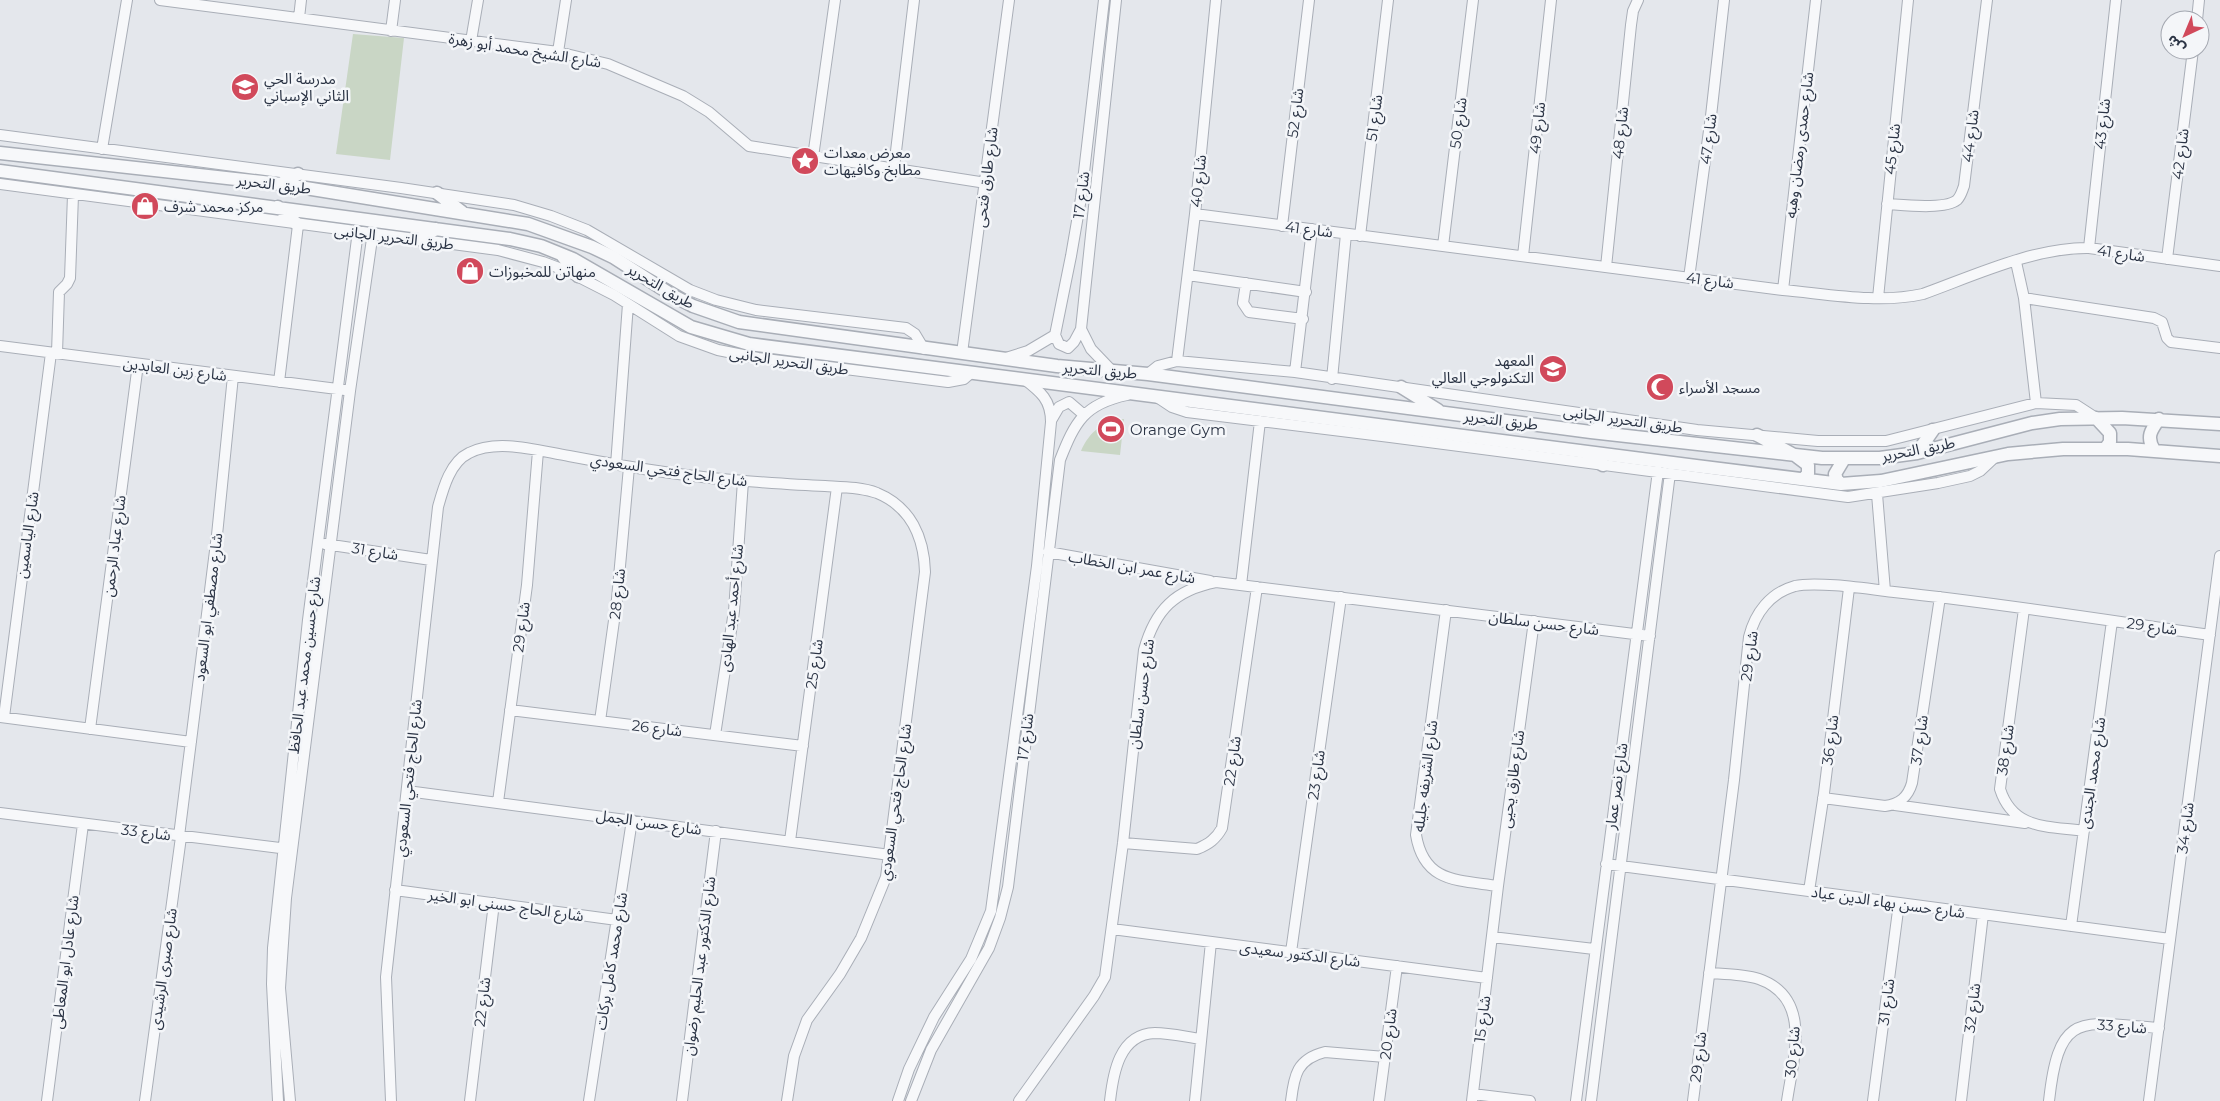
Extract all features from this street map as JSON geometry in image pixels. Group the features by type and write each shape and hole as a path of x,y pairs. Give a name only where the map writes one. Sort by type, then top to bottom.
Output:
{"street":[{"path":"102,149 127,0"},
{"name":"شارع الشيخ محمد أبو زهرة","path":"160,0 223,4 299,18 558,52 608,64 683,96 709,112 749,146 986,183"},
{"path":"299,18 301,0"},
{"path":"391,30 395,0"},
{"path":"471,41 478,0"},
{"path":"558,52 566,0"},
{"path":"813,157 835,0"},
{"path":"894,168 914,0"},
{"name":"شارع طارق فتحى","path":"962,353 1009,0"},
{"name":"شارع 17","path":"1055,335 1080,207 1104,0"},
{"name":"شارع 17","path":"1081,329 1116,0"},
{"name":"شارع 40","path":"1177,362 1195,214 1216,0"},
{"name":"شارع 52","path":"1282,226 1309,0"},
{"name":"شارع 51","path":"1360,236 1388,0"},
{"name":"شارع 50","path":"1443,246 1473,0"},
{"name":"شارع 49","path":"1523,256 1551,0"},
{"name":"شارع 48","path":"1606,267 1631,25 1633,11 1638,0"},
{"name":"شارع 47","path":"1689,278 1711,116 1724,0"},
{"name":"شارع حمدى رمضان وهبه","path":"1783,290 1816,0"},
{"name":"شارع 45","path":"1878,298 1908,0"},
{"name":"شارع 44","path":"1887,204 1944,205 1956,200 1961,195 1964,186 1987,0"},
{"name":"شارع 43","path":"2089,248 2116,0"},
{"name":"شارع 42","path":"2167,259 2192,60"},
{"path":"0,135 298,174 514,205 551,216 587,230 690,290 716,300 756,310 906,328 914,334 924,349"},
{"path":"2,171 9,165 9,158 3,153"},
{"name":"طريق التحرير","path":"3,153 281,184 528,224 571,238 613,257 672,295 716,315 739,322 868,342 1113,372 1148,374 1591,432 1796,456 1844,459 1880,458 1917,453 2032,423 2096,418 2159,419 2220,424"},
{"path":"35,175 32,167 36,158"},
{"name":"طريق التحرير","path":"2,171 510,239 560,253 604,275 691,327 706,333 749,344 1156,396 1261,415 1297,414 1584,451 1731,476 1800,479 1841,484 1882,481 1996,456 2063,449 2154,450 2220,456"},
{"path":"281,184 298,174"},
{"name":"طريق التحرير الجانبى","path":"0,184 498,250 543,262 578,276 679,336 718,350 738,355 948,382 964,379 972,372"},
{"path":"437,193 464,213"},
{"name":"شارع الياسمين","path":"2,717 54,353 59,292 70,278 73,195"},
{"path":"278,207 298,225 279,382"},
{"name":"شارع 41","path":"1195,214 1783,290 1878,298 1907,298 1922,294 2053,250 2089,248 2220,266"},
{"path":"419,239 436,229"},
{"path":"1295,372 1303,319 1312,230"},
{"name":"شارع حسين محمد عبد الحافظ","path":"290,1101 280,988 288,849 319,543 358,231"},
{"name":"شارع حسين محمد عبد الحافظ","path":"278,1101 272,962 373,232"},
{"path":"1332,379 1346,234"},
{"path":"560,253 578,276"},
{"path":"2016,262 2024,298 2036,403"},
{"path":"1188,275 1306,292"},
{"path":"1246,283 1243,303 1249,312 1303,319"},
{"path":"2024,298 2154,318 2162,322 2165,334 2171,342 2220,348"},
{"path":"616,465 628,304"},
{"path":"1006,358 1028,351 1055,335 1059,344 1068,348 1074,342 1081,329"},
{"path":"1081,329 1091,349 1113,372"},
{"path":"833,354 841,348 842,342 838,337"},
{"path":"868,342 865,350 868,358"},
{"name":"شارع زين العابدين","path":"0,346 350,391"},
{"name":"طريق التحرير الجانبى","path":"1148,374 1158,366 1177,362 1295,372 1332,379 1401,387 1697,430 1818,441 1886,441 2036,403 2076,405 2096,418"},
{"name":"شارع عباد الرحمن","path":"90,729 138,364"},
{"name":"شارع مصطفي ابو السعود","path":"180,836 217,535 233,376"},
{"name":"شارع 17","path":"898,1101 910,1069 934,1017 971,959 991,911 1037,566 1051,422 1051,409 1046,399 1023,378"},
{"path":"1401,387 1442,413"},
{"path":"1241,585 1261,415 1265,398 1259,390"},
{"path":"1051,422 1056,411 1064,403 1073,404 1083,414 1113,398 1134,393"},
{"path":"1294,394 1292,403 1297,414"},
{"name":"شارع 17","path":"911,1101 931,1050 950,1012 985,956 1000,918 1008,886 1060,460 1073,428 1083,414"},
{"path":"1261,415 1390,437 1603,465 1670,473 1731,476 1833,496 1848,497 1877,494 1970,476 1980,471 1996,456"},
{"path":"2096,418 2110,433 2110,442 2105,449"},
{"path":"1591,432 1614,419"},
{"path":"2154,450 2150,443 2150,434 2159,419"},
{"path":"1390,437 1412,429"},
{"path":"1917,453 1934,430"},
{"path":"1757,435 1796,456 1809,468 1806,477 1800,479"},
{"name":"شارع الحاج فتحي السعودي","path":"390,1101 386,977 431,560 443,487 452,469 468,453 489,447 538,451 629,467 743,481 858,488 877,493 894,503 908,517 919,534 924,552 925,572 886,877 861,938 840,974 808,1020 800,1037 794,1056 787,1101"},
{"name":"شارع 29","path":"498,802 527,585 538,451"},
{"path":"1584,451 1603,465"},
{"path":"1841,484 1835,474 1844,459"},
{"name":"شارع 28","path":"600,721 617,599 629,467"},
{"name":"شارع نصر عمار","path":"1576,1101 1594,949 1658,471"},
{"name":"شارع نصر عمار","path":"1591,1101 1670,473"},
{"name":"شارع أحمد عبد الهادى","path":"715,735 734,611 743,481"},
{"name":"شارع 25","path":"790,841 837,487"},
{"path":"1877,494 1885,591"},
{"name":"شارع 31","path":"319,543 431,560"},
{"name":"شارع عمر ابن الخطاب","path":"1048,552 1216,582"},
{"name":"شارع 34","path":"2149,1101 2220,556"},
{"name":"شارع حسن سلطان","path":"1019,1101 1100,987 1108,966 1144,650 1149,633 1157,617 1168,604 1183,593 1199,586 1216,582 1650,636"},
{"name":"شارع 29","path":"1693,1101 1749,637 1754,622 1763,606 1773,597 1796,586 1809,584 1940,597 2210,635"},
{"name":"شارع 22","path":"1122,843 1197,849 1208,845 1217,837 1222,828 1256,587"},
{"name":"شارع 36","path":"1809,891 1823,798 1849,588"},
{"name":"شارع 23","path":"1291,952 1341,597"},
{"name":"شارع 37","path":"1895,805 1903,800 1909,792 1912,783 1940,597"},
{"name":"شارع 38","path":"2024,609 2000,789 2004,802 2011,812 2022,820 2034,824 2084,832"},
{"name":"شارع الشريفه جليله","path":"1446,610 1416,835 1418,850 1426,863 1436,873 1450,879 1498,886"},
{"name":"شارع طارق يحيى","path":"1492,937 1534,621"},
{"name":"شارع محمد الجندى","path":"2071,926 2112,621"},
{"name":"شارع 26","path":"510,710 803,746"},
{"path":"2,717 191,742"},
{"name":"شارع حسن الجمل","path":"407,791 890,855"},
{"path":"1823,798 1885,806 1895,805 2034,824"},
{"name":"شارع 33","path":"0,813 288,849"},
{"name":"شارع محمد كامل بركات","path":"589,1101 632,820"},
{"name":"شارع عادل ابو المعاطى","path":"47,1101 82,824"},
{"name":"شارع الدكتور عبد الحليم رضوان","path":"682,1101 716,831"},
{"name":"شارع صبرى الرشيدى","path":"145,1101 180,836"},
{"name":"شارع حسن بهاء الدين عياد","path":"1606,864 2170,939"},
{"name":"شارع الحاج حسنى ابو الخير","path":"395,890 617,920"},
{"name":"شارع 22","path":"470,1101 494,903"},
{"name":"شارع 31","path":"1873,1101 1899,903"},
{"name":"شارع 32","path":"1961,1101 1983,914"},
{"name":"شارع الدكتور سعيدى","path":"1112,929 1487,978"},
{"path":"1492,937 1594,949"},
{"name":"شارع 15","path":"1472,1098 1492,937"},
{"path":"1195,1101 1211,942"},
{"name":"شارع 20","path":"1379,1101 1397,966"},
{"name":"شارع 30","path":"1709,973 1758,978 1770,984 1782,994 1791,1006 1796,1021 1796,1036 1787,1101"},
{"name":"شارع 33","path":"2048,1101 2055,1058 2065,1038 2073,1030 2093,1023 2159,1028"},
{"path":"1110,1101 1117,1061 1126,1048 1138,1038 1154,1033 1201,1039"},
{"path":"1291,1101 1294,1078 1299,1067 1316,1054 1325,1052 1385,1057"},
{"path":"1472,1098 1530,1101"}],"green space":[{"path":"353,34 404,38 390,160 336,154"},
{"name":"Orange Gym","path":"1124,419 1120,455 1081,451 1088,438 1098,428 1110,422"}],"place":[{"name":"مدرسة الحي الثاني الإسباني","path":"245,87"},
{"name":"معرض معدات مطابخ وكافيهات","path":"805,161"},
{"name":"مركز محمد شرف","path":"145,206"},
{"name":"منهاتن للمخبوزات","path":"470,271"},
{"name":"المعهد التكنولوجي العالي","path":"1553,369"},
{"name":"مسجد الأسراء","path":"1660,387"},
{"name":"Orange Gym","path":"1111,429"}]}
